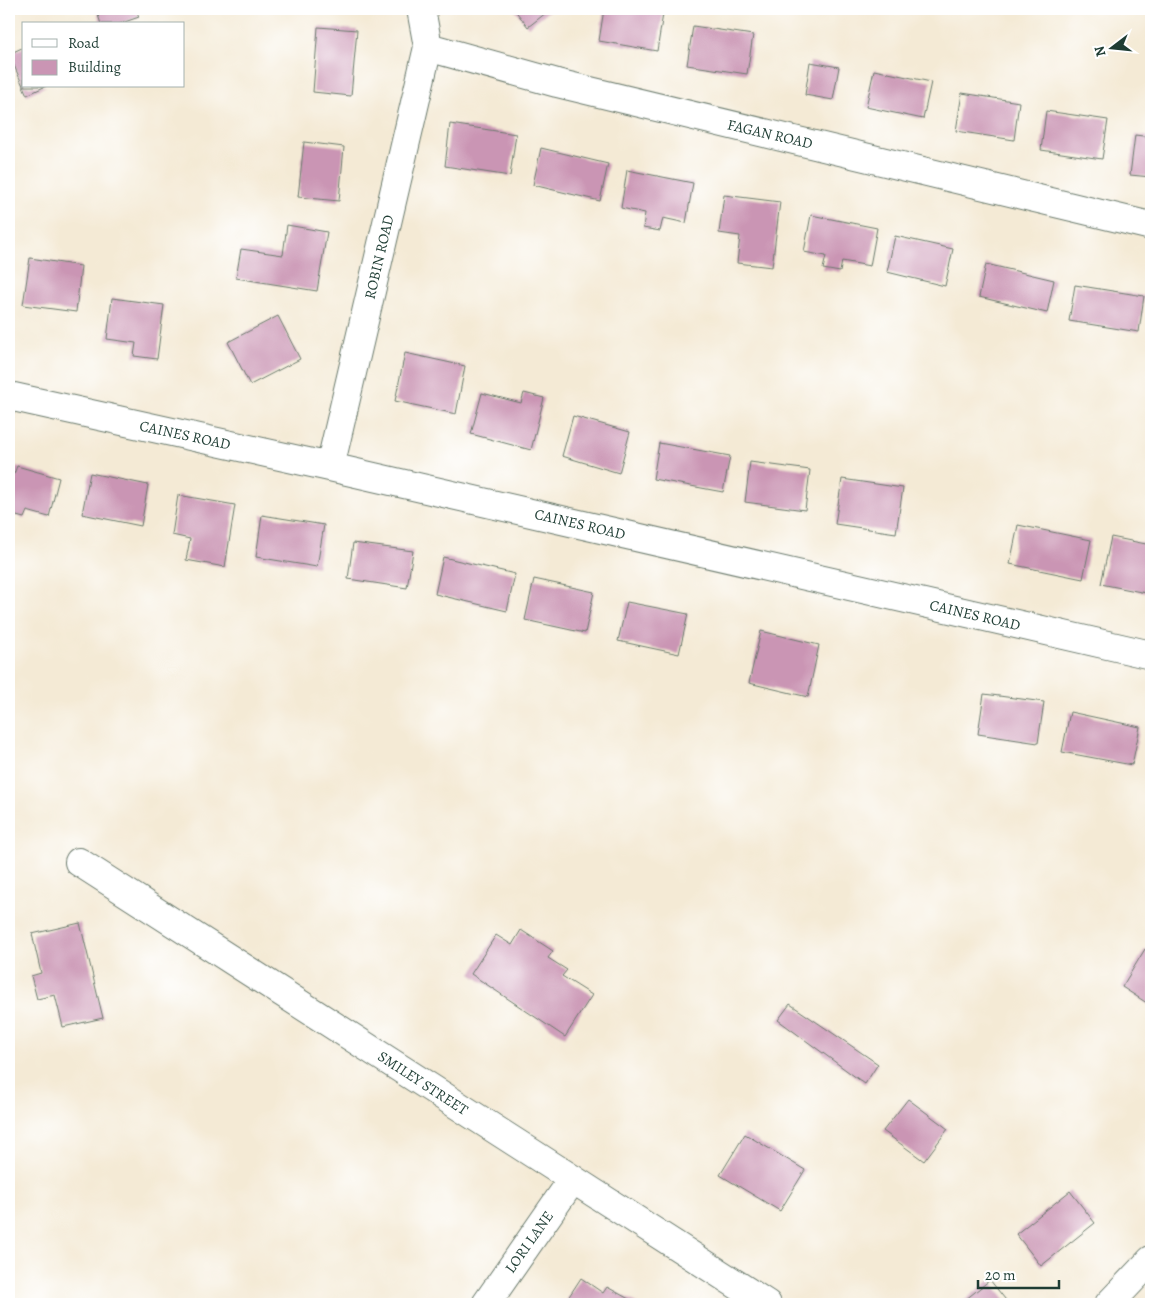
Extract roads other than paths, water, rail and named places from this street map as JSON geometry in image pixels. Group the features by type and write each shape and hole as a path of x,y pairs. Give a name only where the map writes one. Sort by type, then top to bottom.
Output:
{"street":[{"path":"421,9 428,47"},
{"name":"FAGAN ROAD","path":"428,47 557,83 1151,226"},
{"name":"ROBIN ROAD","path":"330,467 428,47"},
{"name":"CAINES ROAD","path":"9,396 330,467 1151,655"},
{"name":"SMILEY STREET","path":"79,862 767,1304"},
{"name":"LORI LANE","path":"486,1304 573,1179"},
{"path":"1109,1304 1151,1260"}]}
